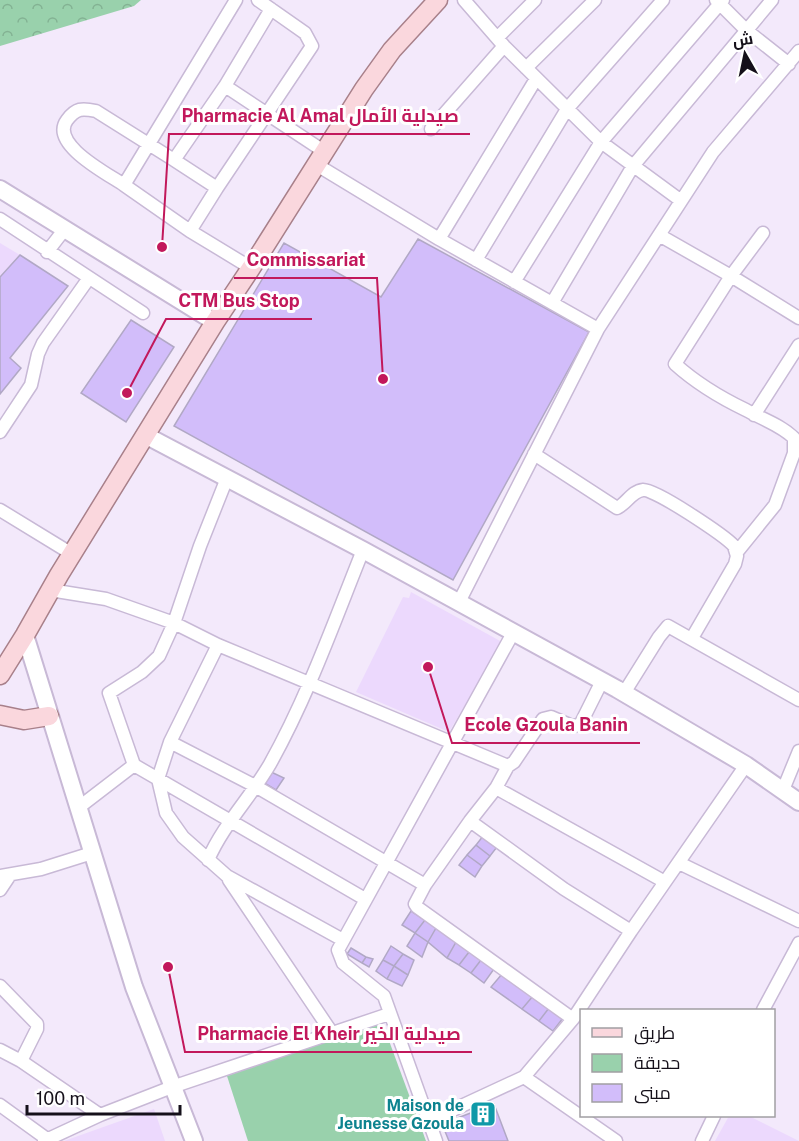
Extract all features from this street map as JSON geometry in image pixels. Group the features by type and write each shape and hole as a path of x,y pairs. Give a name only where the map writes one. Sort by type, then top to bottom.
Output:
{"main road":[{"path":"0,675 215,321 364,89 392,50 438,0"},
{"path":"0,189 215,321"},
{"path":"146,435 363,550 624,693 746,765 799,802"},
{"path":"26,635 134,987 194,1141"},
{"path":"0,715 24,720 49,716"}],"street":[{"path":"124,185 236,0"},
{"path":"190,231 312,46 305,33 258,0"},
{"path":"464,0 500,42 601,141 680,200"},
{"path":"431,129 535,0"},
{"path":"526,68 595,0"},
{"path":"476,260 567,109 663,0"},
{"path":"552,303 633,166 772,0"},
{"path":"514,282 601,141 720,1 746,30 789,64"},
{"path":"174,160 225,86 271,9"},
{"path":"459,602 598,329 713,152 799,51"},
{"path":"439,239 537,79"},
{"path":"225,86 267,114 321,159 439,239 598,329"},
{"path":"217,188 150,143 96,111 82,108 75,110 65,123 63,132 66,142 74,150 190,231 251,268"},
{"path":"0,219 143,313"},
{"path":"47,252 64,230"},
{"path":"692,638 735,564 737,552 775,505 794,453 794,438 786,430 754,415 690,377 675,364 731,276 763,233"},
{"path":"659,235 799,318"},
{"path":"0,432 31,385 38,354 43,344 89,278"},
{"path":"754,415 799,345"},
{"path":"534,454 616,508 637,491 648,489 730,541 737,552"},
{"path":"227,478 200,546 174,623 159,656 150,665 109,693 134,765 365,899"},
{"path":"0,510 72,554"},
{"path":"208,860 230,820 269,765 309,683 363,550"},
{"path":"50,590 106,599 174,623 218,645 508,766"},
{"path":"624,693 667,627 671,626 799,700"},
{"path":"436,1141 384,996 343,963 338,950 513,633"},
{"path":"218,645 170,742 158,779 164,807 171,822 227,876 344,940"},
{"path":"573,1018 415,904 425,885 496,788 508,766 514,762 545,718 554,718 574,727 580,725 602,681"},
{"path":"170,742 255,786 425,885"},
{"path":"783,790 799,750"},
{"path":"78,808 134,765"},
{"path":"429,1121 524,1077 573,1018 746,765"},
{"path":"496,788 665,882"},
{"path":"470,821 564,889 631,931"},
{"path":"0,890 5,875 41,869 92,853"},
{"path":"679,863 799,921"},
{"path":"227,876 332,1033"},
{"path":"764,1009 799,943"},
{"path":"0,986 37,1024 37,1029 21,1061"},
{"path":"2,1109 46,1140 100,1115 172,1087 390,1014"},
{"path":"0,1050 21,1061 100,1115"},
{"path":"524,1077 580,1116"},
{"path":"582,1117 616,1141"},
{"path":"702,1141 714,1117"}],"shaded area":[{"path":"0,243 20,255 0,277"},
{"path":"411,592 502,642 449,732 356,692 403,597 409,598"},
{"path":"154,1109 165,1141 64,1141"},
{"path":"728,1117 751,1117 799,1141 715,1141"}],"green space":[{"path":"0,0 141,0 134,6 0,46"},
{"path":"381,1019 426,1141 248,1141 227,1076"}],"building":[{"path":"418,239 589,332 453,580 174,426 284,243 381,297"},
{"path":"20,255 68,286 10,358 21,368 0,394 0,277"},
{"path":"131,320 174,347 126,422 81,393"},
{"path":"269,771 284,778 276,790 261,781"},
{"path":"483,836 497,847 490,856 476,845"},
{"path":"476,845 490,856 482,866 467,855"},
{"path":"467,855 482,866 475,877 459,865"},
{"path":"411,911 425,920 415,933 402,925"},
{"path":"425,920 436,928 428,942 415,933"},
{"path":"436,928 456,942 447,958 428,942"},
{"path":"415,933 428,942 422,957 407,946"},
{"path":"456,942 469,952 459,965 447,958"},
{"path":"391,946 403,954 394,966 383,960"},
{"path":"351,948 366,957 362,963 347,954"},
{"path":"469,952 481,960 471,973 459,965"},
{"path":"403,954 414,960 408,975 394,966"},
{"path":"366,957 373,959 369,967 362,963"},
{"path":"383,960 394,966 387,979 376,971"},
{"path":"481,960 494,969 484,983 471,973"},
{"path":"394,966 408,975 402,986 387,979"},
{"path":"502,974 533,996 522,1009 491,987"},
{"path":"533,996 549,1008 539,1021 522,1009"},
{"path":"549,1008 563,1018 553,1031 539,1021"},
{"name":"Maison de Jeunesse Gzoula","path":"494,1104 508,1141 449,1141 442,1124"}],"place":[{"name":"Pharmacie Al Amal صيدلية الأمال","path":"162,247"},
{"name":"Commissariat","path":"383,379"},
{"name":"CTM Bus Stop","path":"127,393"},
{"name":"Ecole Gzoula Banin","path":"428,667"},
{"name":"Pharmacie El Kheir صيدلية الخير","path":"168,967"},
{"name":"Maison de Jeunesse Gzoula","path":"483,1114"}]}
